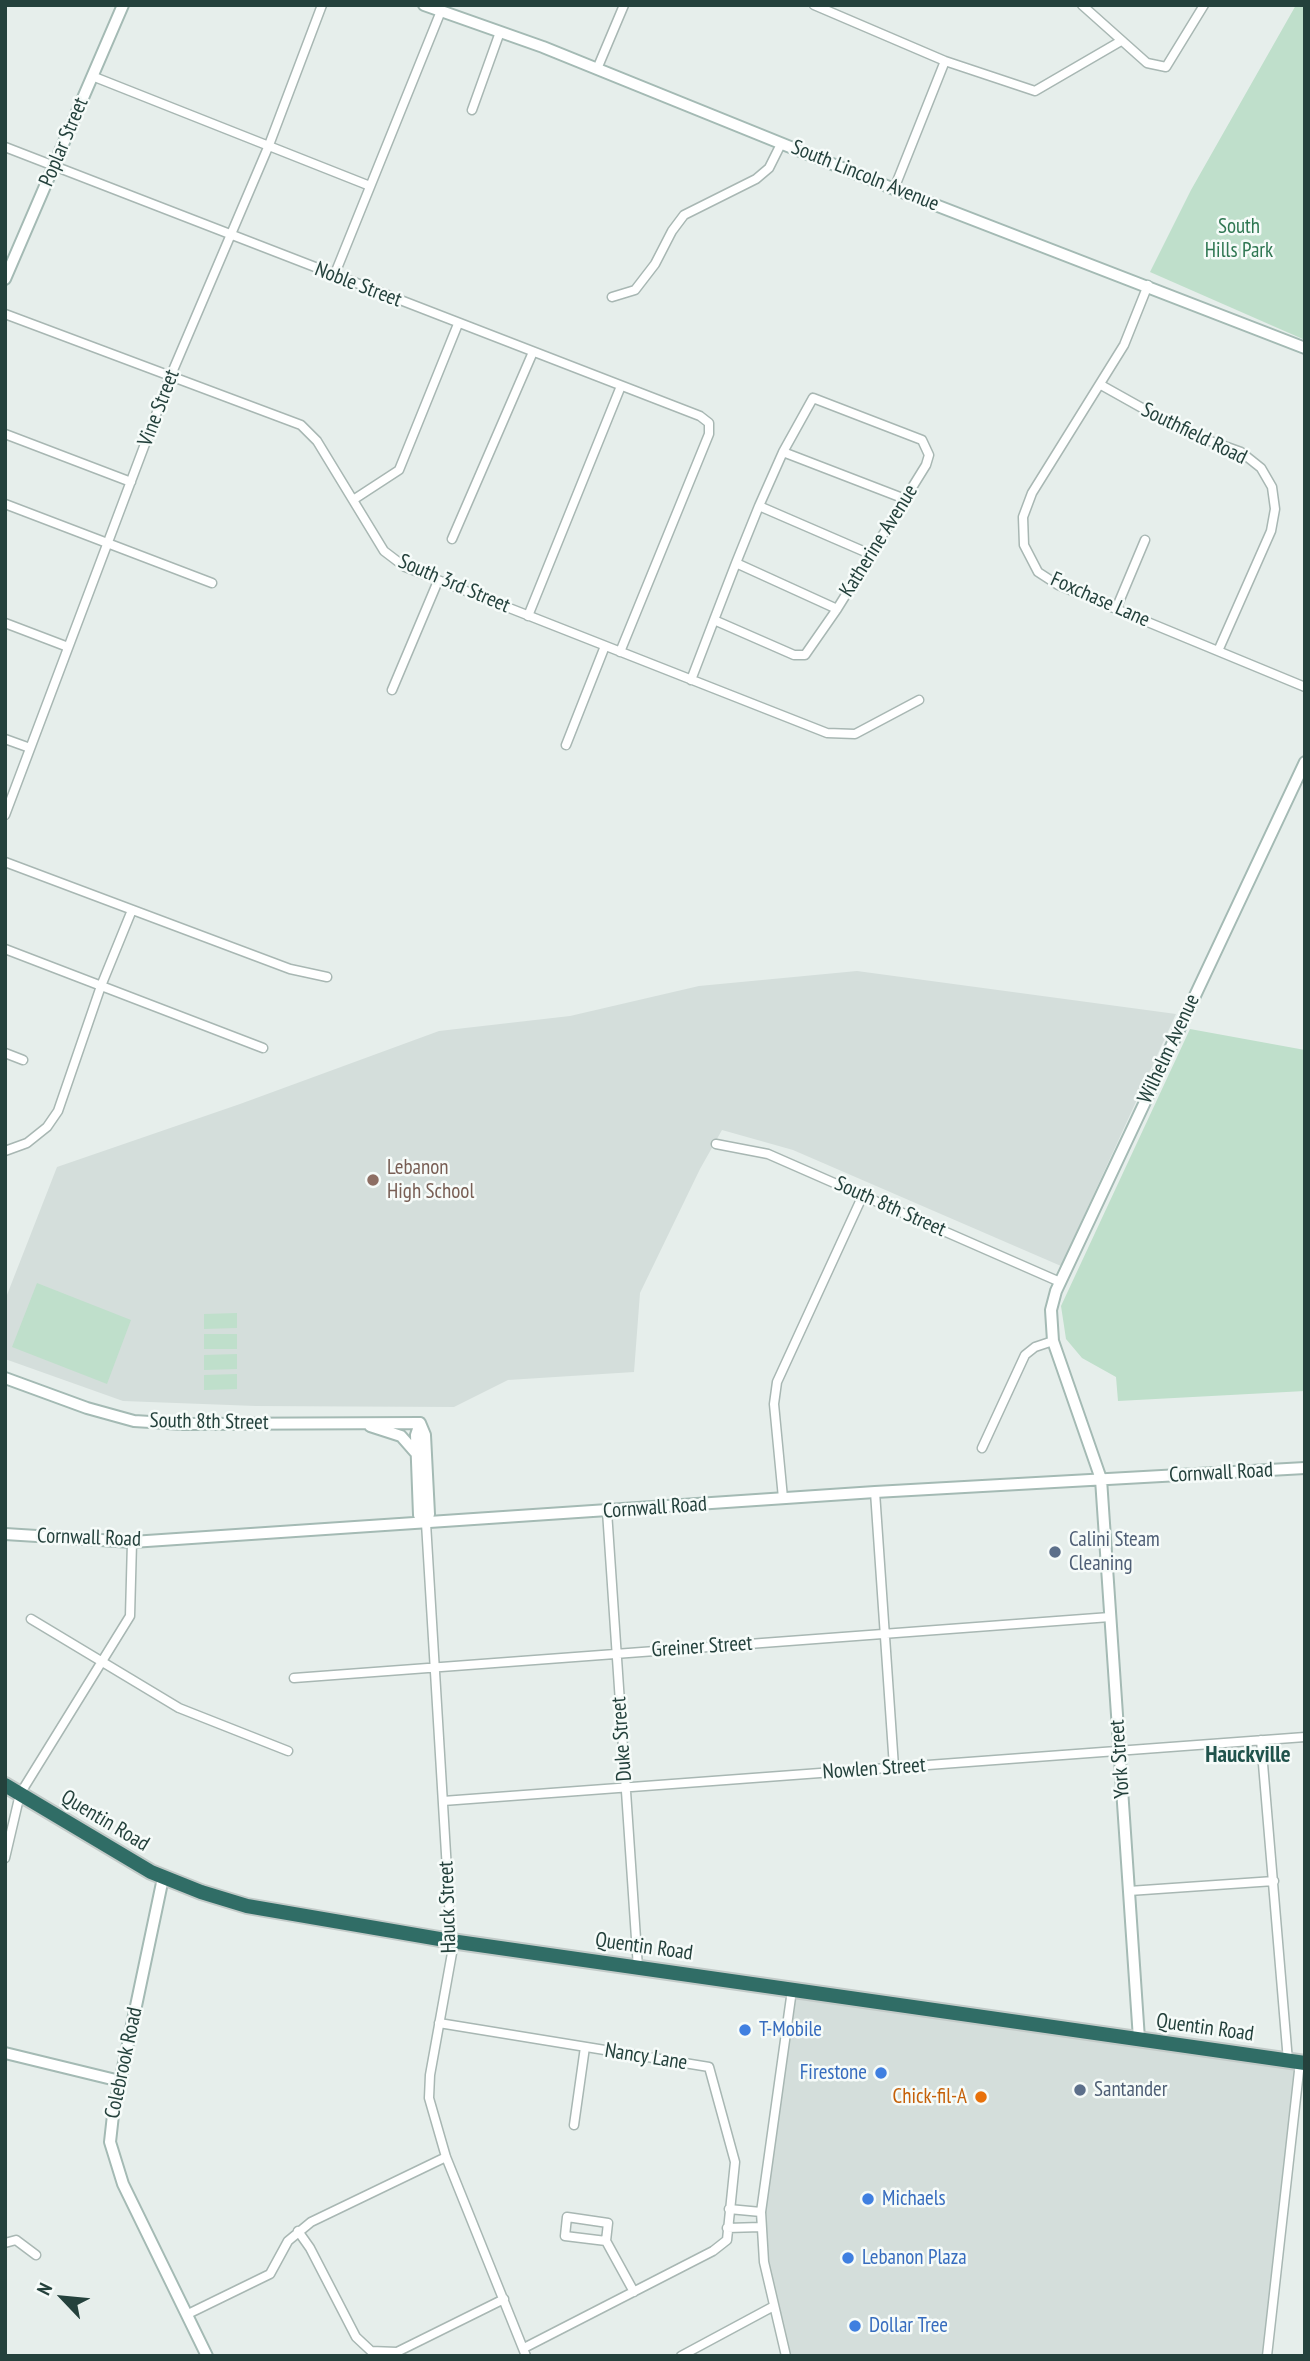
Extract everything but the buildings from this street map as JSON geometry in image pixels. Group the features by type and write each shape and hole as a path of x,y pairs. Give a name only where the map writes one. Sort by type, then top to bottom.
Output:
{"highway":[{"name":"Quentin Road","path":"5,1786 163,1878 247,1906 451,1941 1298,2062"}],"main road":[{"name":"Poplar Street","path":"5,279 123,5"},
{"name":"South Lincoln Avenue","path":"424,5 597,69 894,189 1148,285 1305,348"},
{"name":"Wilhelm Avenue","path":"1101,1479 1053,1340 1051,1310 1060,1282 1305,762"},
{"name":"South 8th Street","path":"5,1378 96,1411 134,1421 420,1423"},
{"path":"361,1423 401,1436 416,1454"},
{"name":"Hauck Street","path":"420,1423 416,1435 419,1515 426,1523"},
{"name":"Hauck Street","path":"420,1423 425,1434 429,1514 426,1523"},
{"name":"Cornwall Road","path":"5,1534 132,1542 874,1492 1305,1468"},
{"name":"York Street","path":"1101,1479 1139,2039"},
{"name":"Colebrook Road","path":"163,1878 111,2127 113,2157 131,2202 207,2356"},
{"path":"5,2053 120,2081"}],"street":[{"name":"Vine Street","path":"5,814 171,375 269,145 323,5"},
{"path":"597,69 624,5"},
{"path":"814,5 945,61 1035,91 1121,41"},
{"path":"1082,5 1147,63 1166,67 1204,5"},
{"path":"334,276 441,11"},
{"path":"472,110 500,32"},
{"path":"894,189 945,61"},
{"path":"92,76 370,186"},
{"path":"612,297 630,294 646,277 684,215 756,179 769,167 781,144"},
{"name":"Noble Street","path":"5,147 700,416 709,423 709,434 620,652"},
{"name":"Foxchase Lane","path":"1148,285 1124,345 1032,493 1023,517 1024,545 1038,572 1058,585 1305,687"},
{"name":"South 3rd Street","path":"5,314 301,425 317,440 392,559 438,581 836,735 855,734 919,700"},
{"path":"353,500 399,470 458,324"},
{"path":"452,539 533,352"},
{"name":"Southfield Road","path":"1101,385 1185,432 1241,452 1261,468 1272,488 1275,509 1271,530 1217,651"},
{"path":"528,616 621,386"},
{"name":"Katherine Avenue","path":"714,620 794,655 805,654 837,609 926,465 929,455 922,440 813,398 783,452"},
{"path":"5,434 131,482"},
{"path":"691,680 783,452 905,499"},
{"path":"5,504 212,583"},
{"path":"759,506 870,554"},
{"path":"1116,609 1145,540"},
{"path":"736,563 837,609"},
{"path":"392,690 438,581"},
{"path":"5,623 68,647"},
{"path":"566,745 605,646"},
{"path":"5,739 30,748"},
{"path":"5,862 290,969 327,977"},
{"path":"5,1151 27,1143 47,1127 58,1111 101,986 132,910"},
{"path":"5,948 263,1048"},
{"path":"5,1053 23,1060"},
{"name":"South 8th Street","path":"716,1144 768,1154 1060,1282"},
{"path":"783,1498 774,1404 777,1382 863,1195"},
{"path":"982,1448 1025,1356 1035,1347 1053,1340"},
{"path":"874,1492 894,1768"},
{"name":"Duke Street","path":"607,1511 638,1968"},
{"name":"Hauck Street","path":"426,1523 452,1953 429,2098 446,2157 525,2352"},
{"path":"5,1858 20,1794 131,1615 132,1542"},
{"name":"Greiner Street","path":"294,1678 1111,1617"},
{"path":"31,1619 178,1708 288,1751"},
{"name":"Nowlen Street","path":"443,1801 1305,1737"},
{"path":"1261,1741 1274,1881 1298,2062 1267,2356"},
{"path":"1129,1891 1274,1881"},
{"path":"786,2356 764,2262 761,2212 792,1990"},
{"name":"Nancy Lane","path":"439,2023 709,2067 735,2162 729,2209"},
{"path":"574,2125 585,2047"},
{"path":"188,2314 270,2274 288,2241 298,2231 324,2215 446,2157"},
{"path":"525,2352 713,2251 727,2240 729,2209 761,2212"},
{"path":"606,2241 565,2236 567,2217 608,2223 606,2241 634,2292"},
{"path":"727,2228 761,2228"},
{"path":"298,2231 310,2248 356,2337 379,2353 407,2349 504,2299"},
{"path":"5,2243 16,2240 36,2255"},
{"path":"681,2356 774,2306"}],"shaded area":[{"name":"Lebanon High School","path":"857,971 1176,1014 1061,1266 793,1150 722,1130 700,1169 640,1293 634,1372 508,1380 454,1407 256,1406 123,1401 5,1359 5,1300 57,1167 439,1031 570,1016 699,986"},
{"path":"792,1990 1300,2062 1267,2356 786,2356 761,2235"}],"green space":[{"name":"South Hills Park","path":"1296,5 1305,5 1305,340 1150,272 1191,190"},
{"path":"1190,1029 1305,1050 1305,1391 1118,1401 1116,1377 1082,1358 1066,1339 1061,1306"},
{"path":"37,1283 131,1320 107,1384 12,1347"},
{"path":"237,1313 237,1328 204,1329 204,1314"},
{"path":"204,1334 237,1334 237,1349 204,1349"},
{"path":"237,1354 237,1369 204,1370 204,1355"},
{"path":"237,1374 237,1389 204,1390 204,1375"}],"place":[{"name":"Lebanon High School","path":"373,1180"},
{"name":"Calini Steam Cleaning","path":"1055,1552"},
{"name":"T-Mobile","path":"745,2030"},
{"name":"Firestone","path":"881,2073"},
{"name":"Santander","path":"1080,2090"},
{"name":"Chick-fil-A","path":"981,2097"},
{"name":"Michaels","path":"868,2199"},
{"name":"Lebanon Plaza","path":"848,2258"},
{"name":"Dollar Tree","path":"855,2326"}],"district":[{"name":"Hauckville","path":"1248,1755"}]}
